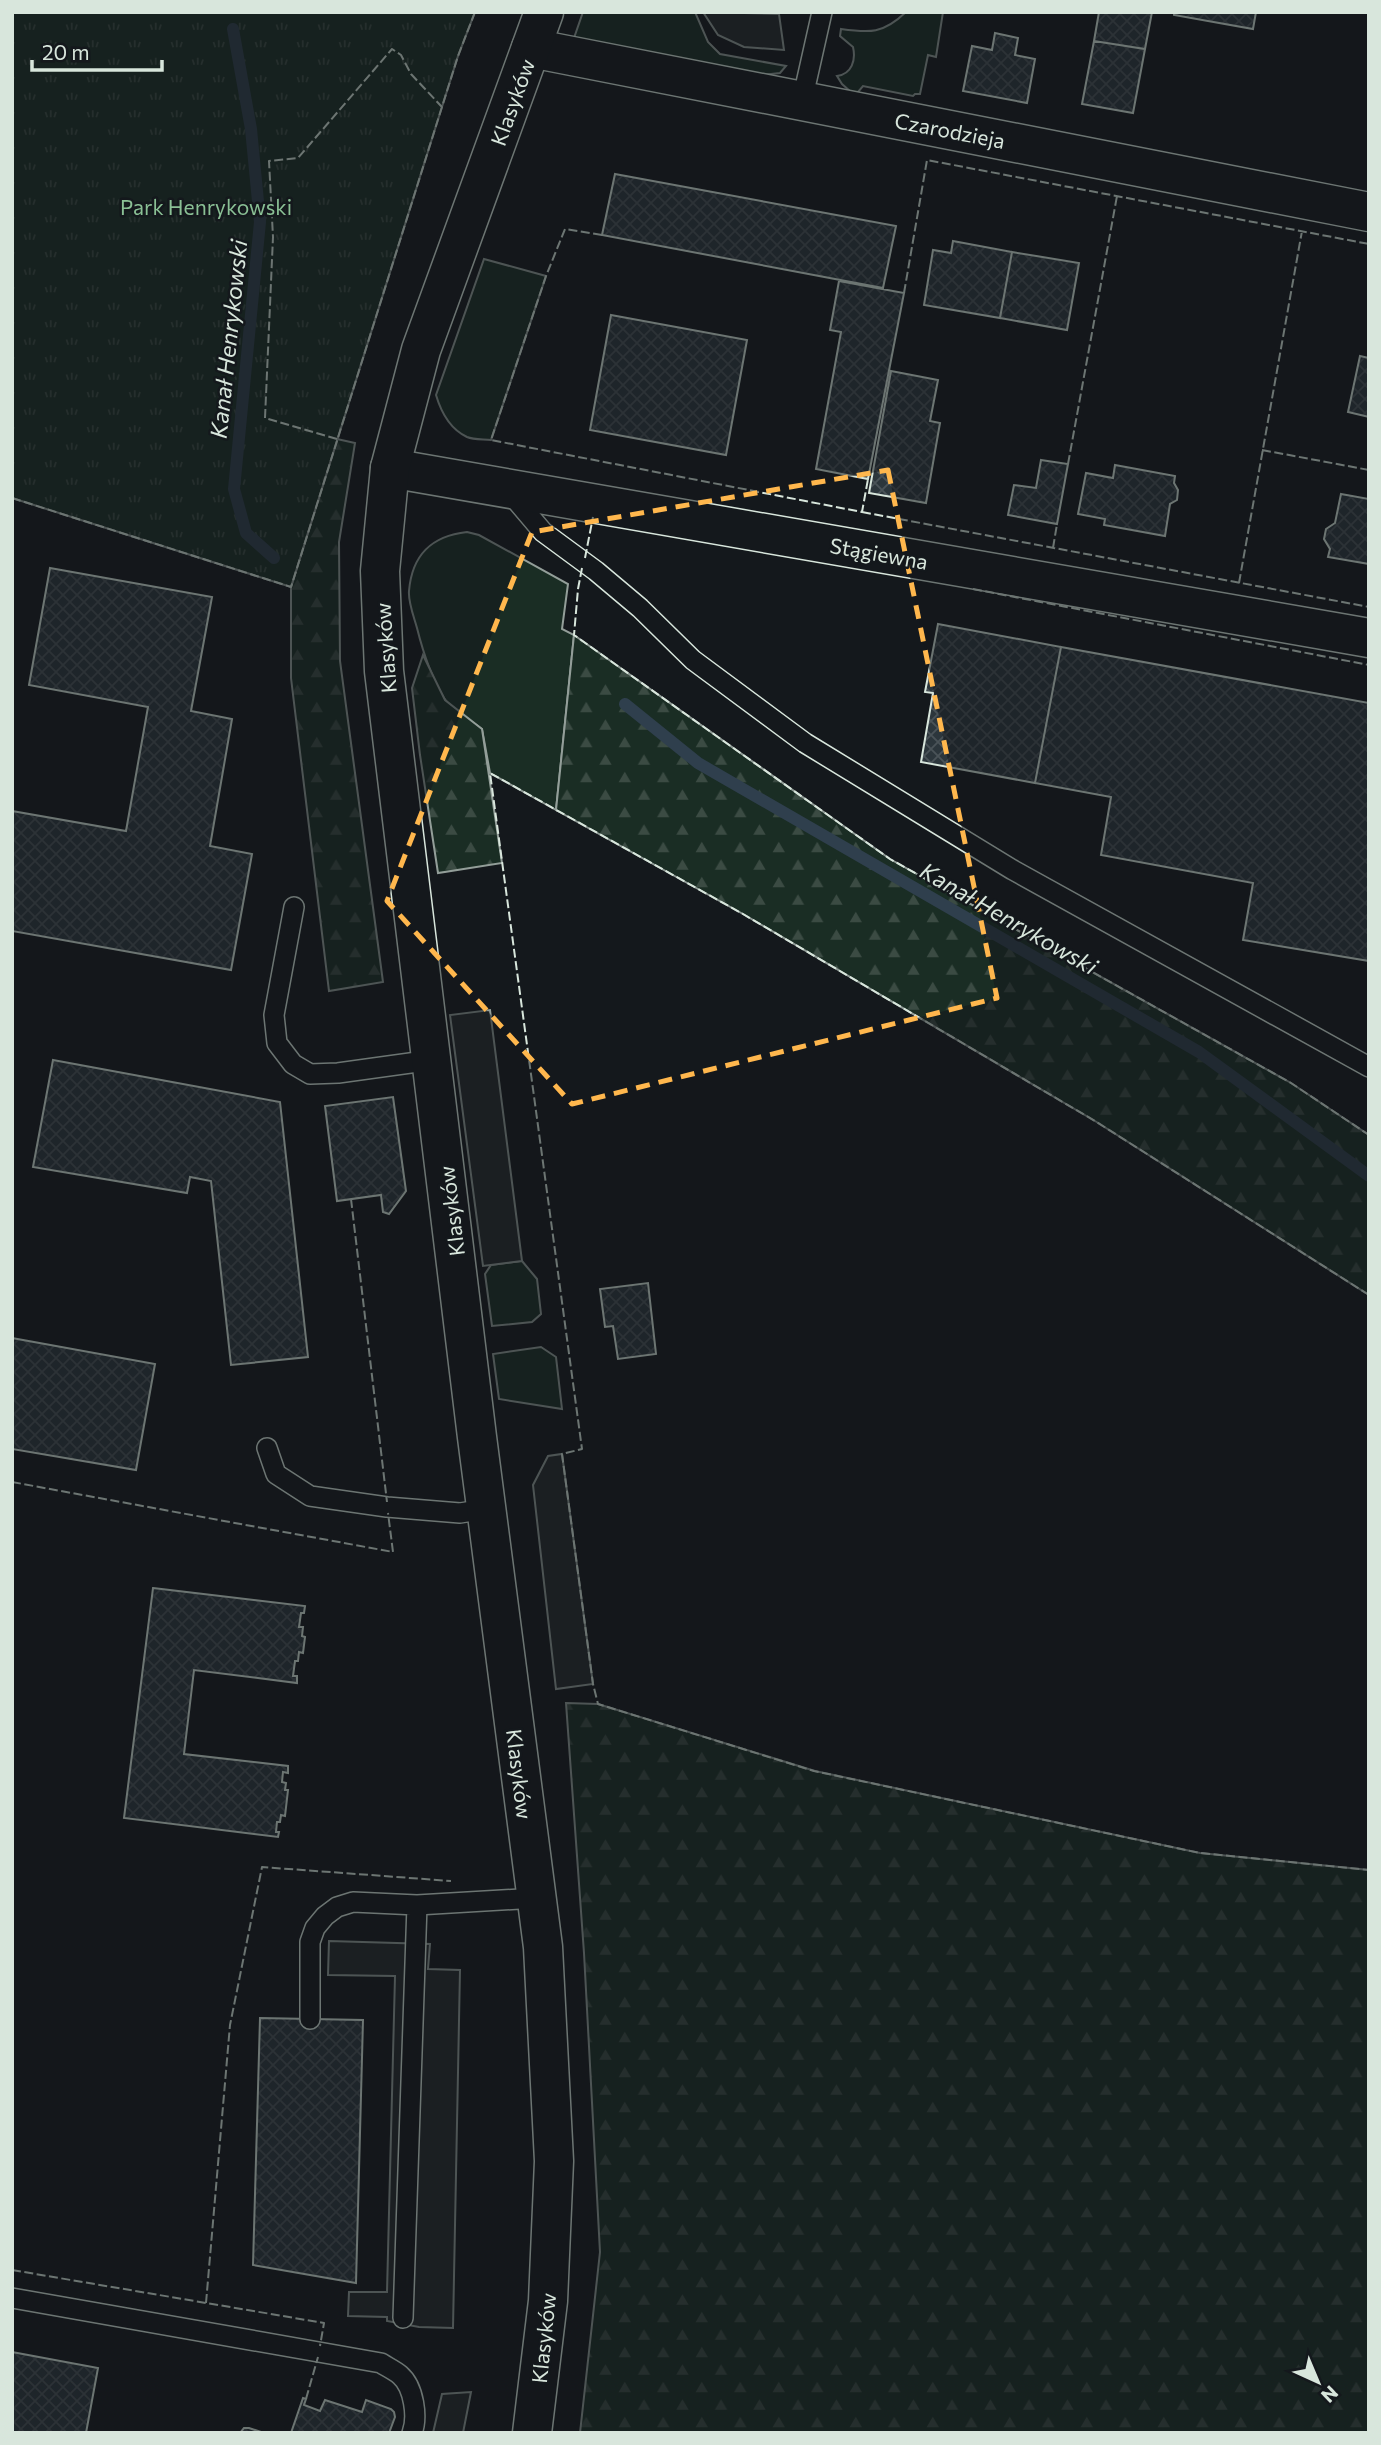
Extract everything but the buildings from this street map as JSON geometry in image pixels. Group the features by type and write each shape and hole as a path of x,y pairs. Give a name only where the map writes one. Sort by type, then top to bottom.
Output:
{"street":[{"name":"Klasyków","path":"532,2433 548,2301 554,2161 543,1947 486,1509 384,671 380,571 390,468 421,350 544,12"},
{"name":"Czarodzieja","path":"531,48 1369,212"},
{"name":"Stągiewna","path":"390,468 1369,638"}],"lane":[{"path":"802,101 822,12"},
{"path":"506,488 543,532 590,566 693,660 805,743 1013,870 1369,1067"},
{"path":"294,907 274,1015 277,1043 293,1064 310,1073 338,1073 432,1060"},
{"path":"267,1448 276,1474 310,1496 387,1507 460,1513 486,1509"},
{"path":"310,2019 310,1942 325,1916 337,1907 353,1902 417,1905 536,1898"},
{"path":"403,2318 417,1905"},
{"path":"12,2298 381,2363 402,2376 410,2393 413,2401 412,2433"}],"highlighted area":[{"path":"888,470 997,998 572,1104 387,901 532,532"}],"green space":[{"name":"Park Henrykowski","path":"12,12 475,12 458,56 291,587 12,498"},
{"path":"583,12 695,12 708,42 720,54 786,66 780,73 762,75 574,38"},
{"path":"906,12 943,12 936,57 928,55 920,94 913,96 863,86 858,92 851,92 837,76 852,66 854,57 853,47 840,36 841,29 876,30"},
{"path":"484,259 546,276 491,440 470,438 461,434 451,425 436,395"},
{"path":"337,439 355,443 339,542 340,661 383,982 329,991 291,678 291,587"},
{"path":"467,532 479,535 568,584 562,629 574,635 556,810 490,773 482,729 447,702 435,682 425,655 409,600 414,567 434,543 454,534"},
{"path":"574,635 890,859 1291,1083 1369,1135 1369,1295 1095,1121 743,914 556,810"},
{"path":"423,655 445,700 482,729 502,863 438,873 412,688"},
{"path":"522,1261 537,1279 541,1314 532,1322 492,1326 485,1274 491,1265"},
{"path":"541,1347 556,1357 562,1409 499,1399 493,1354"},
{"path":"566,1703 598,1704 815,1771 1200,1853 1369,1870 1369,2433 580,2433 600,2252 584,1953"}],"shaded area":[{"path":"703,12 779,14 784,50 744,47 718,35"},
{"path":"490,1010 522,1261 483,1266 450,1015"},
{"path":"562,1454 593,1684 556,1689 533,1485 548,1456"},
{"path":"329,1941 430,1944 428,1969 460,1970 453,2328 419,2327 387,2321 387,2317 348,2316 349,2292 387,2292 395,1976 328,1975"},
{"path":"471,2392 463,2433 433,2433 442,2394"}],"waterway":[{"name":"Kanał Henrykowski","path":"233,29 251,129 260,222 234,489 246,533 274,558"},
{"name":"Kanał Henrykowski","path":"625,704 698,763 1199,1052 1369,1176"}],"fence":[{"path":"12,498 291,587 458,56 475,12"},
{"path":"337,439 265,418 273,237 269,161 298,158 392,49 401,55 411,74 442,107"},
{"path":"904,293 927,160 1369,244"},
{"path":"1068,464 1117,196"},
{"path":"602,235 565,229 546,276 491,440 862,512 868,479"},
{"path":"1239,583 1302,231"},
{"path":"1262,450 1369,470"},
{"path":"862,512 1369,607"},
{"path":"585,558 593,517"},
{"path":"1053,548 1057,524"},
{"path":"582,568 574,635 890,859 1291,1083 1369,1135"},
{"path":"973,589 1369,665"},
{"path":"1369,1295 1095,1121 743,914 490,773 582,1449 562,1454 598,1704 814,1771 1200,1853 1369,1870"},
{"path":"351,1199 387,1502"},
{"path":"12,1482 393,1552 388,1513"},
{"path":"206,2303 230,2025 262,1867 451,1881"},
{"path":"12,2270 324,2323 320,2346"},
{"path":"306,2399 318,2357"}]}
